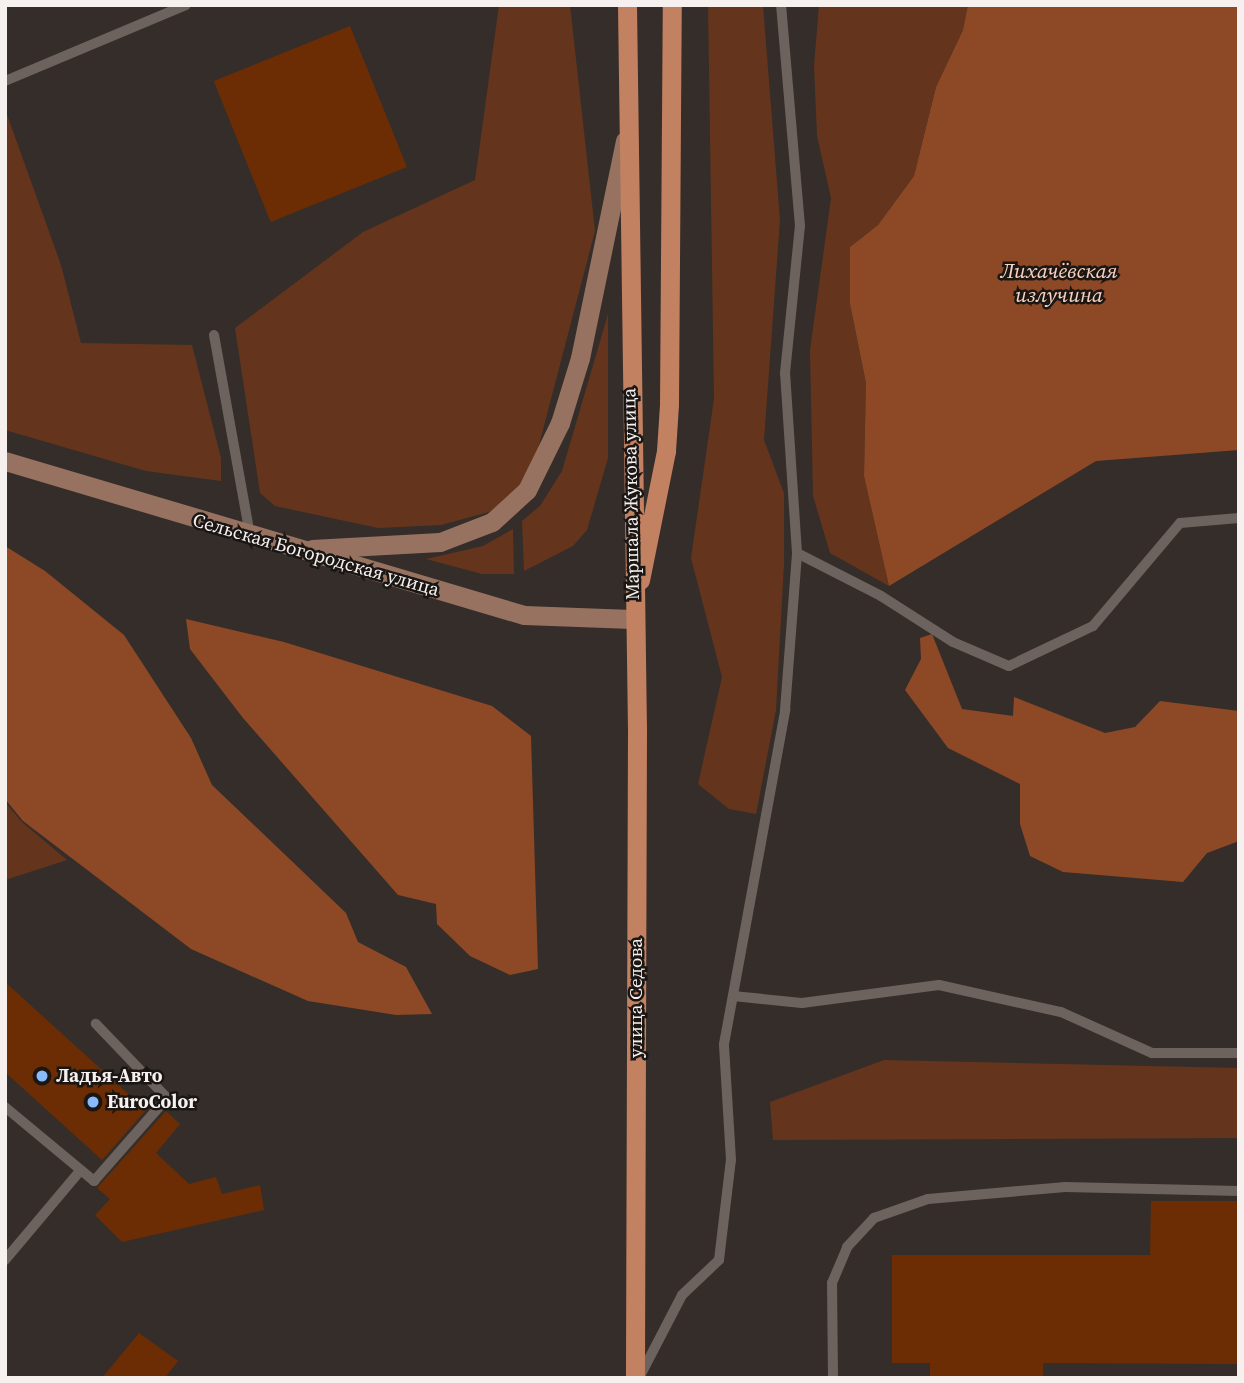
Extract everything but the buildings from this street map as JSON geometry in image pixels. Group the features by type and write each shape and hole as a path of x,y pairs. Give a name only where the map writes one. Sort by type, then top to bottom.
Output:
{"main road":[{"name":"Маршала Жукова улица","path":"627,5 625,140 632,619"},
{"name":"Маршала Жукова улица","path":"632,619 666,451 672,5"},
{"path":"295,550 440,542 492,522 527,490 560,423 580,358 625,140"},
{"name":"Сельская Богородская улица","path":"5,461 295,550 524,615 632,619"},
{"name":"улица Седова","path":"632,619 638,729 637,1378"}],"lane":[{"path":"5,81 186,5"},
{"path":"637,1378 682,1295 719,1260 731,1160 724,1044 785,710 797,553 785,373 800,226 781,5"},
{"path":"214,335 250,536"},
{"path":"797,553 881,596 953,642 1009,666 1093,626 1180,523 1239,518"},
{"path":"733,996 802,1003 939,985 1061,1012 1152,1053 1239,1054"},
{"path":"5,1107 94,1181 167,1098 96,1024"},
{"path":"5,1260 80,1171"},
{"path":"833,1378 832,1283 847,1247 874,1218 928,1199 1065,1187 1239,1191"}],"shaded area":[{"path":"499,5 570,5 595,231 534,464 514,493 489,512 441,525 378,528 275,506 260,493 235,328 363,232 475,180"},
{"path":"708,5 763,5 780,220 764,440 784,493 784,564 776,710 756,814 729,809 698,784 722,677 691,558 714,399"},
{"path":"819,5 968,5 963,30 936,87 914,176 878,225 850,247 850,304 866,383 864,476 889,586 830,553 813,496 810,350 831,198 817,136 814,66"},
{"path":"5,109 61,265 81,343 192,345 221,458 221,481 146,471 5,430"},
{"path":"608,314 608,458 587,530 573,546 524,571 522,521 540,506 562,471"},
{"path":"513,529 514,574 482,574 426,559 483,546"},
{"path":"5,802 22,822 67,860 5,880"},
{"path":"884,1060 1239,1068 1239,1138 773,1140 770,1102"}],"water":[{"name":"Лихачёвская излучина","path":"968,5 1239,5 1239,450 1096,461 889,586 864,476 866,383 850,304 850,247 878,225 914,176 936,87 963,30"},
{"path":"5,546 45,571 124,635 191,738 212,785 346,913 358,942 406,967 432,1014 396,1015 308,1001 191,949 23,821 5,799"},
{"path":"186,619 284,642 492,706 531,736 538,969 510,975 470,956 437,924 436,904 398,895 243,718 190,649"},
{"path":"932,634 962,709 1013,716 1014,697 1105,733 1135,727 1160,701 1239,711 1239,841 1207,853 1183,882 1063,872 1030,856 1020,824 1020,784 948,748 905,690 921,659 920,638"}],"place":[{"name":"Ладья-Авто","path":"42,1076"},
{"name":"EuroColor","path":"93,1102"}]}
